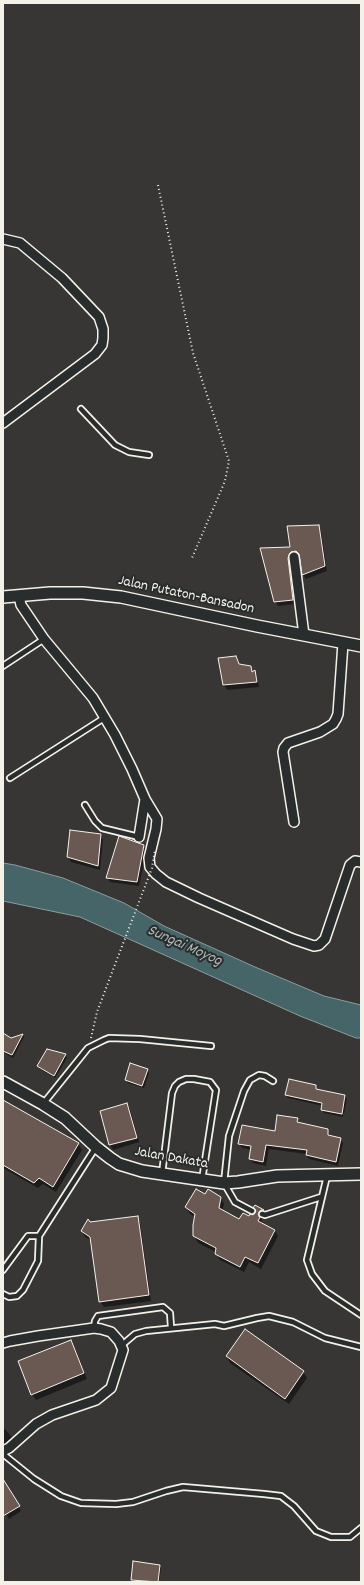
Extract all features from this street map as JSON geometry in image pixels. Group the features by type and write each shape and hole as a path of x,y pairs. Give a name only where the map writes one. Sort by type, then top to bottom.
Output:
{"street":[{"path":"3,239 20,243 62,278 99,317 103,338 102,345 94,354 3,423"},
{"path":"294,557 304,635"},
{"name":"Jalan Putaton-Bansadon","path":"3,597 50,593 83,593 121,597 361,646"},
{"path":"19,596 21,605 44,639 92,698 132,769 145,799 156,819 155,834 148,858 150,867 166,882 293,939 314,946 319,945 325,939 350,865 355,861 361,862"},
{"path":"294,822 283,752 284,748 288,744 320,732 333,724 336,719 338,714 343,643"},
{"path":"139,837 145,799"},
{"name":"Jalan Dakata","path":"3,1082 65,1118 96,1147 119,1164 142,1171 224,1183 277,1176 361,1174"},
{"path":"3,1343 24,1338 94,1328 111,1332 122,1345 123,1350 111,1388 96,1400 52,1415 36,1424 3,1452"}],"lane":[{"path":"81,409 115,445 129,452 149,455"},
{"path":"3,666 44,639"},
{"path":"10,778 104,718"},
{"path":"85,805 95,822 102,828 139,837"},
{"path":"43,1104 88,1048 104,1040 116,1038 140,1038 211,1046"},
{"path":"252,1211 235,1202 224,1183 229,1136 244,1091 250,1080 259,1076 265,1076 273,1081"},
{"path":"162,1174 172,1093 175,1086 179,1082 186,1079 194,1079 210,1082 216,1090 202,1180"},
{"path":"3,1294 9,1297 17,1296 23,1290 38,1261 39,1236 96,1147"},
{"path":"327,1175 307,1260 312,1274 325,1292 361,1315"},
{"path":"262,1214 265,1215 321,1197"},
{"path":"3,1270 28,1236 39,1236"},
{"path":"94,1328 95,1321 98,1316 164,1307 170,1313 171,1327"},
{"path":"122,1345 135,1334 146,1331 171,1327 215,1324 224,1326 269,1316 293,1322 325,1338 361,1347"},
{"path":"3,1452 34,1479 61,1496 81,1503 116,1504 134,1502 183,1487 264,1494 281,1496 294,1506 316,1531 330,1537 350,1537 361,1528"}],"path":[{"path":"158,186 193,353 229,461 225,481 192,558"},
{"path":"88,1048 97,1012 152,868 155,850"}],"water":[{"name":"Sungai Moyog","path":"3,863 63,878 124,903 164,926 255,967 324,996 361,1005 361,1038 356,1038 300,1016 80,917 3,901"}],"building":[{"path":"319,525 325,566 302,575 299,554 296,551 291,552 288,558 293,600 274,602 260,548 290,547 287,526"},
{"path":"236,656 239,664 251,666 252,672 255,670 257,682 223,685 218,658"},
{"path":"70,830 101,834 98,866 67,857"},
{"path":"119,836 144,845 137,882 106,878"},
{"path":"3,1033 11,1038 23,1034 12,1055 3,1051"},
{"path":"47,1049 66,1054 54,1076 37,1066"},
{"path":"130,1063 148,1069 142,1086 125,1080"},
{"path":"289,1079 316,1085 316,1089 345,1095 342,1114 321,1110 322,1103 285,1095"},
{"path":"3,1100 79,1143 53,1187 39,1178 34,1183 3,1165"},
{"path":"127,1103 137,1138 109,1145 100,1111"},
{"path":"277,1115 298,1118 297,1122 328,1129 328,1135 341,1138 336,1162 306,1155 307,1150 266,1145 263,1162 249,1159 251,1146 238,1144 242,1125 275,1131"},
{"path":"196,1189 205,1194 208,1189 221,1197 219,1208 239,1219 243,1213 249,1216 250,1214 254,1214 256,1211 253,1208 255,1205 264,1210 259,1212 260,1217 258,1221 275,1230 258,1263 245,1257 240,1267 215,1254 216,1248 193,1236 195,1214 185,1207"},
{"path":"138,1216 149,1295 99,1302 90,1237 81,1231 88,1219 90,1222"},
{"path":"245,1329 304,1371 285,1399 226,1356"},
{"path":"71,1340 84,1373 31,1395 18,1361"},
{"path":"3,1479 20,1506 3,1516"},
{"path":"133,1561 160,1565 158,1582 131,1580"}]}
